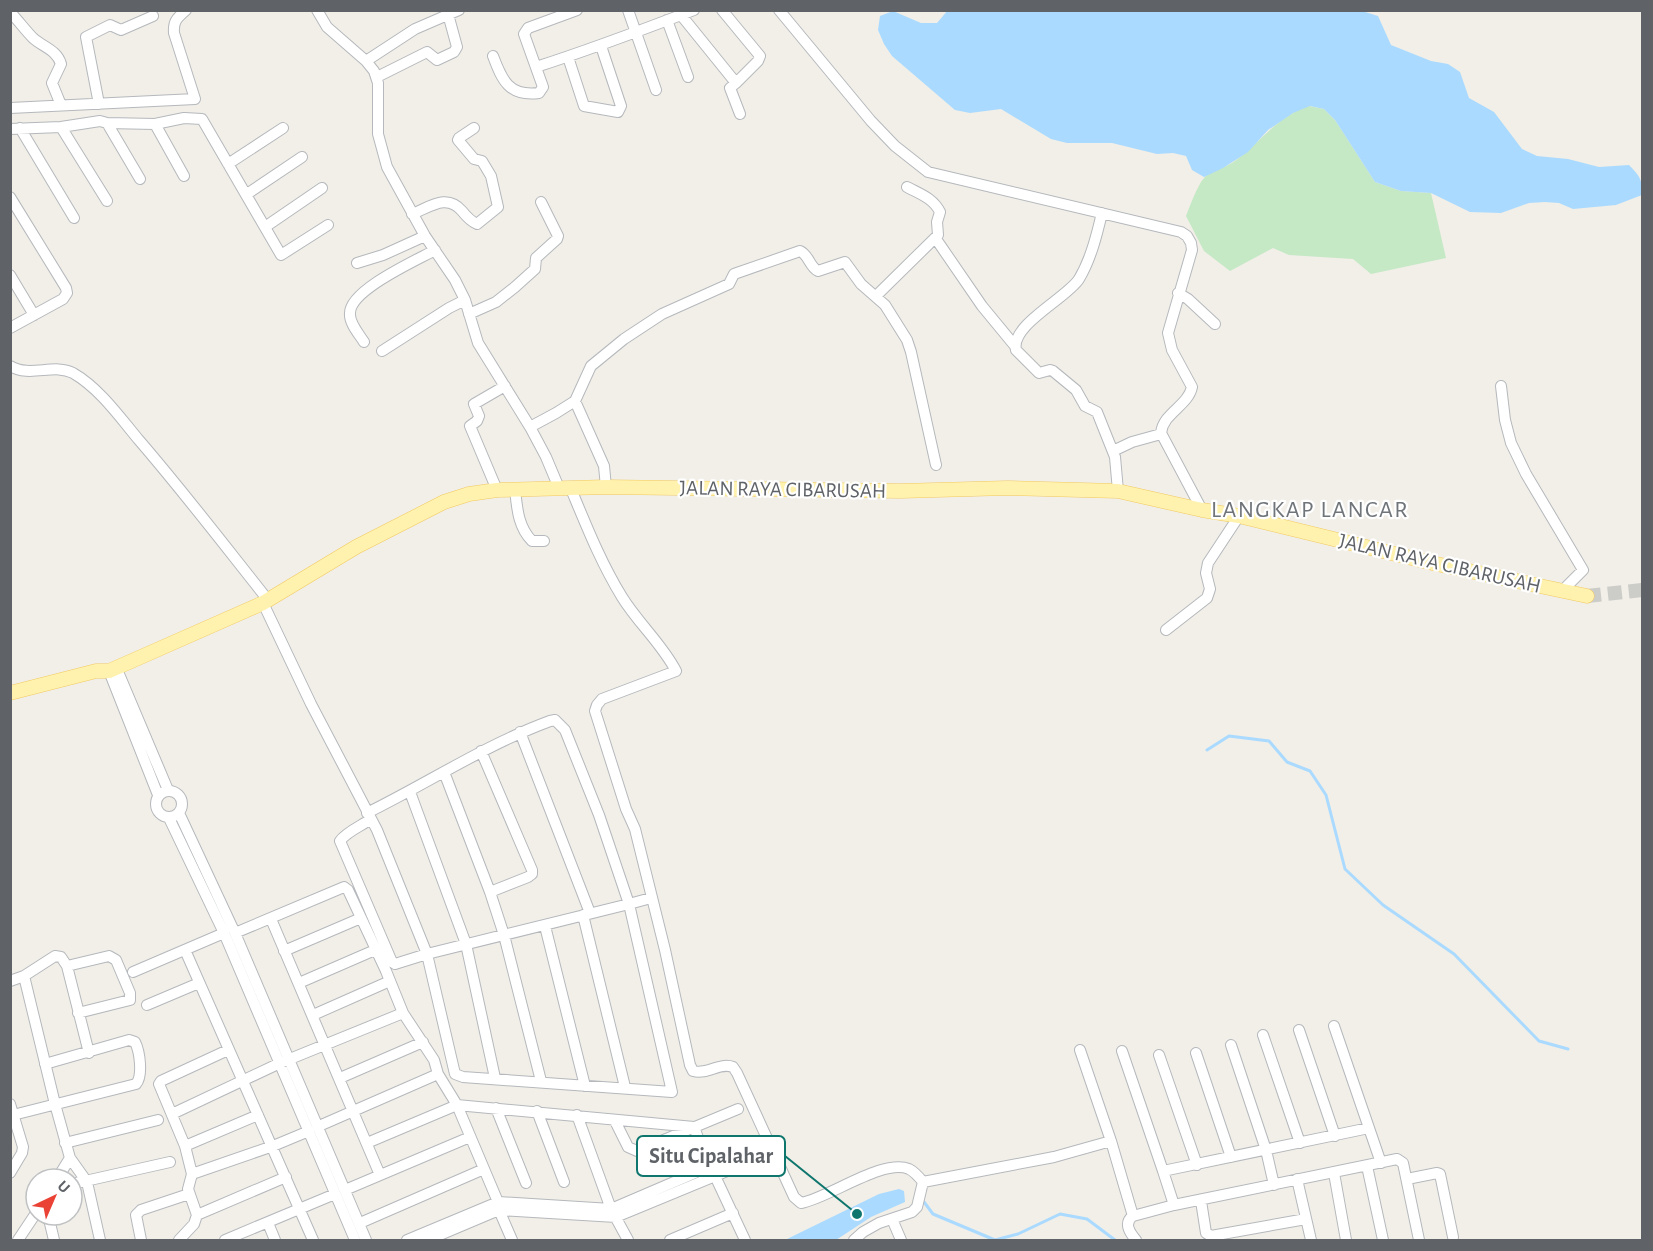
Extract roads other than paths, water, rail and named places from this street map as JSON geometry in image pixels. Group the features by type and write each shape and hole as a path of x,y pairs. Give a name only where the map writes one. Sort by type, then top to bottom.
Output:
{"main road":[{"name":"JALAN RAYA CIBARUSAH","path":"10,693 96,671 113,669 266,601 356,547 444,502 497,490 606,487 888,490 1008,488 1118,491 1239,516 1392,554 1587,596"}],"street":[{"path":"10,108 195,99 174,33 176,19 186,10"},
{"path":"317,10 327,27 366,61 377,77 378,134 390,174 425,236 455,280 465,300 478,343 565,488 622,597 638,621 669,657 676,671 602,699 595,711 626,809 635,829 693,1071 699,1072 723,1066 733,1067 794,1197 801,1203 828,1194 865,1176 897,1167 907,1168 923,1182"},
{"path":"493,56 508,87 516,91 539,93 543,87 524,34 528,28 577,10"},
{"path":"628,10 656,90"},
{"path":"536,68 694,10"},
{"path":"722,10 760,56 730,88 740,114"},
{"path":"778,10 871,121 895,146 928,172 1181,232 1187,236 1192,250 1178,293 1168,340 1191,387 1187,398 1161,426 1161,434 1202,510"},
{"path":"10,12 32,36 54,52 61,61 62,64 52,83 61,105"},
{"path":"366,61 415,29 454,13 457,47 454,52 437,60 427,52 377,77"},
{"path":"681,15 736,82"},
{"path":"99,104 86,37 110,25 121,30 153,16"},
{"path":"667,20 688,77"},
{"path":"568,57 584,106 618,112 621,106 601,46"},
{"path":"15,129 61,127 100,121 155,124 184,118 202,119 281,255 328,225"},
{"path":"107,123 140,179"},
{"path":"155,124 184,176"},
{"path":"61,127 107,201"},
{"path":"228,164 283,128"},
{"path":"412,214 441,202 451,201 472,222 477,224 498,207 491,176 482,161 474,159 458,141 460,137 474,128"},
{"path":"15,129 74,218"},
{"path":"247,194 302,157"},
{"path":"876,296 938,235 937,222 940,212 938,207 925,196 907,187"},
{"path":"265,227 322,188"},
{"path":"10,197 67,293 63,299 10,328"},
{"path":"469,314 496,302 515,288 535,269 536,258 558,237 541,202"},
{"path":"1015,346 1019,334 1080,277 1097,234 1102,213"},
{"path":"357,263 383,255 425,236"},
{"path":"936,239 982,306 1016,350 1040,373 1053,371 1076,390 1085,406 1097,412 1113,452 1118,491"},
{"path":"364,342 350,316 356,299 365,289 435,250"},
{"path":"530,427 556,414 574,401 591,366 624,339 662,314 729,284 734,274 800,251 818,271 845,262 856,279 885,305 909,345 936,465"},
{"path":"10,275 34,315"},
{"path":"1178,293 1188,299 1215,324"},
{"path":"382,351 465,300"},
{"path":"10,366 28,372 61,370 71,372 94,390 172,479 266,601 311,704 369,816 377,830 427,954 456,1074 463,1077 495,1077 672,1092 629,903 599,815 565,730 555,720 519,732 481,751 369,816 355,831 344,835 340,841 392,962 396,964 427,954 545,926 587,914 629,903 651,898"},
{"path":"497,490 470,426 477,421 479,416 474,404 505,386"},
{"path":"1501,386 1505,420 1511,443 1535,490 1583,570 1562,591"},
{"path":"574,401 604,466 606,487"},
{"path":"1113,452 1132,442 1161,434"},
{"path":"515,489 521,525 526,536 532,541 544,541"},
{"path":"1166,630 1207,598 1210,589 1206,573 1208,563 1239,516"},
{"path":"113,669 163,793"},
{"path":"519,732 587,914 625,1087"},
{"path":"481,751 532,870 532,874 528,877 490,892"},
{"path":"444,772 504,935 541,1081"},
{"path":"174,792 182,801 174,815 161,816 156,810 155,802 163,793 174,792"},
{"path":"410,792 466,944 495,1077"},
{"path":"174,815 230,933 314,1128 340,1192 355,1240"},
{"path":"134,972 185,950 271,919 344,887 348,890 404,1013 434,1060 438,1074 457,1105 512,1240"},
{"path":"284,951 361,918"},
{"path":"271,919 380,1175"},
{"path":"545,926 585,1086"},
{"path":"185,950 314,1240"},
{"path":"299,983 375,950"},
{"path":"10,981 24,976 55,956 61,957 67,966 89,1053"},
{"path":"67,966 113,957 130,993 130,1000 78,1012"},
{"path":"24,976 64,1143 70,1158 87,1182 100,1240"},
{"path":"313,1015 390,981"},
{"path":"147,1005 200,983"},
{"path":"172,1114 285,1061 404,1013"},
{"path":"1334,1026 1381,1163"},
{"path":"1299,1030 1335,1136"},
{"path":"1263,1035 1300,1143"},
{"path":"10,1173 22,1153 12,1110 55,1104 136,1084 140,1078 137,1047 135,1042 129,1040 45,1064"},
{"path":"340,1078 423,1042"},
{"path":"1231,1045 1266,1150 1274,1185"},
{"path":"179,1240 194,1224 197,1215 189,1194 188,1183 192,1174 185,1146 159,1086 161,1081 228,1050"},
{"path":"1080,1050 1111,1141 1133,1216"},
{"path":"1122,1050 1174,1205"},
{"path":"1196,1053 1231,1157"},
{"path":"1159,1055 1197,1164"},
{"path":"192,1174 273,1146 438,1074"},
{"path":"367,1143 457,1105 694,1127"},
{"path":"496,1108 526,1183"},
{"path":"615,1121 628,1147 637,1151 738,1108"},
{"path":"537,1111 564,1182"},
{"path":"185,1146 258,1115"},
{"path":"577,1115 614,1213 628,1240"},
{"path":"64,1143 158,1119"},
{"path":"694,1127 712,1172 745,1240"},
{"path":"1163,1171 1369,1128"},
{"path":"231,1239 470,1137"},
{"path":"712,1172 767,1138"},
{"path":"923,1182 1054,1157 1111,1141"},
{"path":"407,1240 499,1206 614,1213 712,1172 773,1152"},
{"path":"64,1167 70,1158"},
{"path":"1130,1238 1128,1224 1129,1218 1133,1216 1174,1205 1397,1159 1403,1163 1419,1240"},
{"path":"84,1182 170,1162"},
{"path":"1367,1166 1383,1240"},
{"path":"360,1223 484,1169"},
{"path":"1334,1173 1346,1240"},
{"path":"1407,1179 1440,1174 1453,1237"},
{"path":"197,1215 285,1177"},
{"path":"1297,1179 1311,1240"},
{"path":"854,1240 863,1232 912,1212 917,1207 923,1182"},
{"path":"340,1192 360,1223 366,1240"},
{"path":"141,1240 136,1215 141,1210 189,1194"},
{"path":"1200,1201 1206,1233 1211,1236 1306,1219"},
{"path":"428,1240 499,1206"},
{"path":"670,1240 733,1213"},
{"path":"892,1219 901,1240"},
{"path":"268,1223 275,1240"},
{"path":"18,1240 27,1227"}],"water":[{"path":"948,10 1362,11 1378,16 1391,45 1431,61 1448,64 1460,72 1469,98 1494,112 1522,149 1537,156 1568,159 1599,167 1629,165 1640,178 1642,195 1616,205 1573,209 1559,203 1545,202 1529,203 1501,213 1470,212 1431,193 1401,191 1375,182 1335,120 1324,109 1310,106 1293,113 1268,130 1248,152 1204,177 1192,170 1186,156 1173,153 1157,154 1112,143 1067,143 1051,139 1001,109 970,113 955,110 892,56 878,30 880,16 893,11 921,23 937,23"},
{"path":"899,1189 904,1191 905,1202 871,1217 836,1240 785,1240 879,1194"}],"waterway":[{"path":"1207,750 1229,736 1269,741 1287,762 1310,771 1326,795 1345,869 1383,905 1454,954 1539,1041 1568,1049"},
{"path":"924,1202 933,1214 995,1240 1018,1234 1060,1214 1087,1219 1115,1240"}],"tunnel":[{"path":"1587,596 1642,590"}],"place":[{"name":"Situ Cipalahar","path":"857,1214"}],"district":[{"name":"LANGKAP LANCAR","path":"1310,509"}]}
